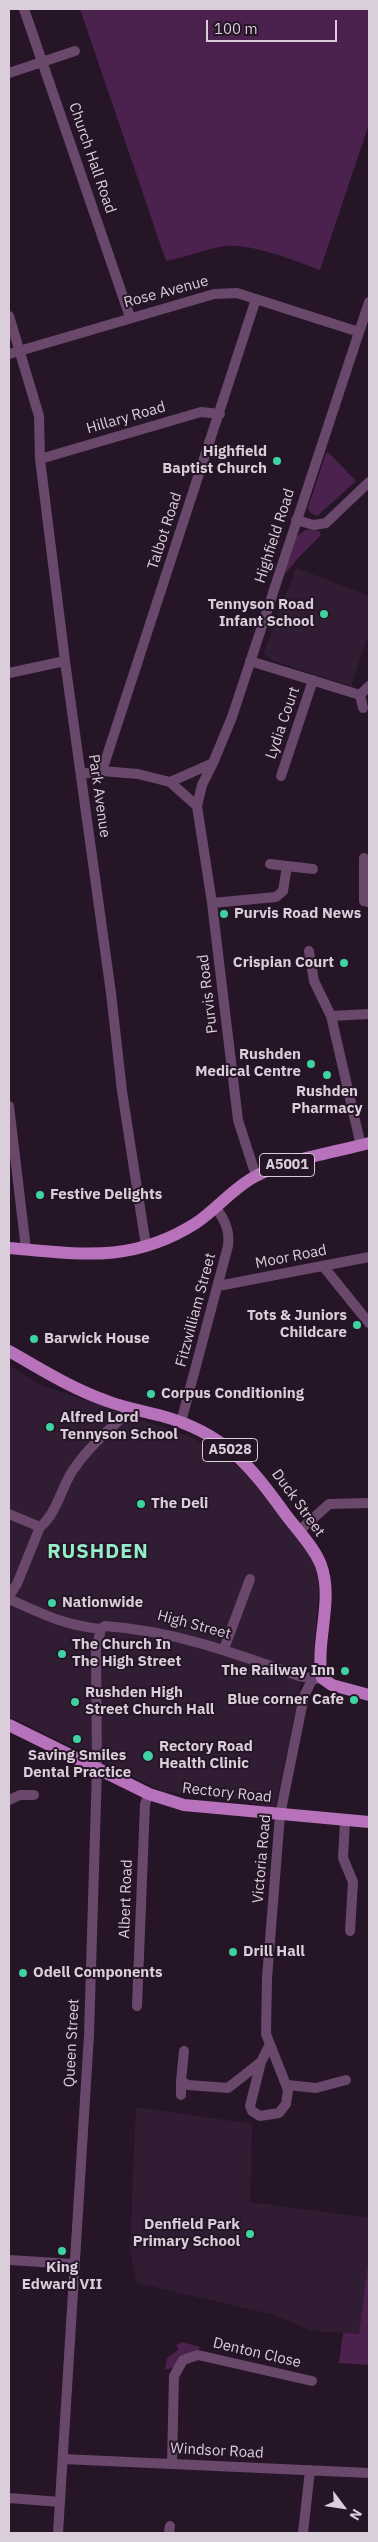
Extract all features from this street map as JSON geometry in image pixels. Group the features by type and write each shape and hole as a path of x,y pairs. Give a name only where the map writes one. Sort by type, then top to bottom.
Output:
{"main road":[{"name":"A5001","path":"9,1248 96,1255 128,1251 146,1246 180,1232 216,1208 256,1176 365,1144"},
{"name":"Duck Street","path":"9,1351 81,1390 132,1409 181,1422 210,1436 247,1463 316,1556 325,1582 320,1663 317,1679"},
{"name":"High Street","path":"317,1679 369,1695"},
{"name":"Rectory Road","path":"9,1725 149,1794 184,1805 369,1822"}],"street":[{"name":"Church Hall Road","path":"24,9 130,317"},
{"path":"9,73 75,50"},
{"name":"Rose Avenue","path":"9,354 130,317 214,294 237,293 359,332"},
{"name":"Talbot Road","path":"102,771 256,299"},
{"name":"Highfield Road","path":"213,763 225,739 369,302"},
{"name":"Park Avenue","path":"9,316 21,350 39,416 40,459 65,661 122,1091 146,1246"},
{"name":"Hillary Road","path":"40,459 201,412 220,414"},
{"path":"296,520 314,525 326,523 369,482"},
{"path":"250,660 360,695"},
{"path":"9,673 65,661"},
{"name":"Lydia Court","path":"281,776 313,680"},
{"path":"360,695 369,686"},
{"path":"360,695 363,708"},
{"path":"170,782 213,763"},
{"name":"Purvis Road","path":"213,763 202,785 197,806 212,903 238,1120 256,1176"},
{"path":"81,774 102,771 138,774 170,782 197,806"},
{"path":"364,858 364,901 369,902"},
{"path":"270,864 313,869"},
{"path":"212,903 276,897 283,891 287,866"},
{"path":"309,951 314,981 331,1016 365,1144"},
{"path":"331,1016 369,1014"},
{"path":"9,1106 26,1249"},
{"name":"Fitzwilliam Street","path":"181,1422 218,1286 229,1233 222,1216 216,1208"},
{"name":"Moor Road","path":"218,1286 369,1257"},
{"path":"324,1266 369,1323"},
{"path":"9,1598 17,1584 40,1527 47,1521 71,1472 87,1451 132,1409"},
{"path":"299,1531 329,1504 369,1503"},
{"path":"9,1514 40,1527"},
{"path":"224,1649 250,1579"},
{"name":"High Street","path":"9,1598 42,1616 65,1624 101,1629 106,1626 150,1630 224,1649 317,1679"},
{"name":"Queen Street","path":"58,2533 73,2264 89,2035 97,1768 96,1649 101,1629"},
{"name":"Victoria Road","path":"287,2085 269,2046 265,2020 280,1815 304,1696 317,1679"},
{"name":"Albert Road","path":"137,2006 145,1804 149,1794"},
{"path":"9,1800 20,1795 34,1795"},
{"path":"345,1821 343,1858 353,1882 350,1931"},
{"path":"269,2046 261,2062 250,2106 254,2114 266,2116 279,2113 288,2100 287,2085 316,2088 346,2080"},
{"path":"181,2095 184,2051"},
{"path":"182,2081 188,2085 228,2088 261,2062"},
{"path":"9,2260 73,2264"},
{"name":"Denton Close","path":"172,2464 174,2376 183,2360 198,2355 312,2381"},
{"name":"Windsor Road","path":"63,2459 369,2473"},
{"path":"303,2533 310,2470"},
{"path":"9,2498 60,2502"}],"shaded area":[{"path":"80,9 369,9 369,124 320,270 261,250 237,246 218,247 166,261"},
{"path":"328,452 356,481 317,516 309,512 308,508 326,453"},
{"path":"307,529 319,531 321,535 284,575 297,536"},
{"name":"Tennyson Road Infant School","path":"296,568 369,596 369,633 351,686 271,660 264,653"},
{"path":"9,1365 38,1384 191,1437 228,1459 244,1471 315,1560 319,1587 313,1663 301,1682 275,1808 207,1794 190,1795 162,1791 9,1716"},
{"name":"Denfield Park Primary School","path":"136,2107 252,2124 250,2202 369,2218 369,2256 359,2335 309,2330 275,2315 137,2283 130,2250"},
{"path":"369,2256 369,2365 339,2363 343,2333 359,2334"},
{"path":"182,2342 200,2347 195,2355 186,2362 170,2369 165,2369 167,2358 179,2349 176,2345"}],"place":[{"name":"Highfield Baptist Church","path":"277,461"},
{"name":"Tennyson Road Infant School","path":"324,614"},
{"name":"Purvis Road News","path":"224,914"},
{"name":"Crispian Court","path":"344,963"},
{"name":"Rushden Medical Centre","path":"311,1064"},
{"name":"Rushden Pharmacy","path":"327,1075"},
{"name":"Festive Delights","path":"40,1195"},
{"name":"Tots & Juniors Childcare","path":"357,1325"},
{"name":"Barwick House","path":"34,1339"},
{"name":"Corpus Conditioning","path":"151,1394"},
{"name":"Alfred Lord Tennyson School","path":"50,1427"},
{"name":"The Deli","path":"141,1504"},
{"name":"Nationwide","path":"52,1603"},
{"name":"The Church In The High Street","path":"62,1654"},
{"name":"The Railway Inn","path":"345,1671"},
{"name":"Blue corner Cafe","path":"354,1700"},
{"name":"Rushden High Street Church Hall","path":"75,1702"},
{"name":"Saving Smiles Dental Practice","path":"77,1739"},
{"name":"Rectory Road Health Clinic","path":"148,1756"},
{"name":"Drill Hall","path":"233,1952"},
{"name":"Odell Components","path":"23,1973"},
{"name":"Denfield Park Primary School","path":"250,2234"},
{"name":"King Edward VII","path":"62,2251"}],"district":[{"name":"RUSHDEN","path":"98,1552"}]}
